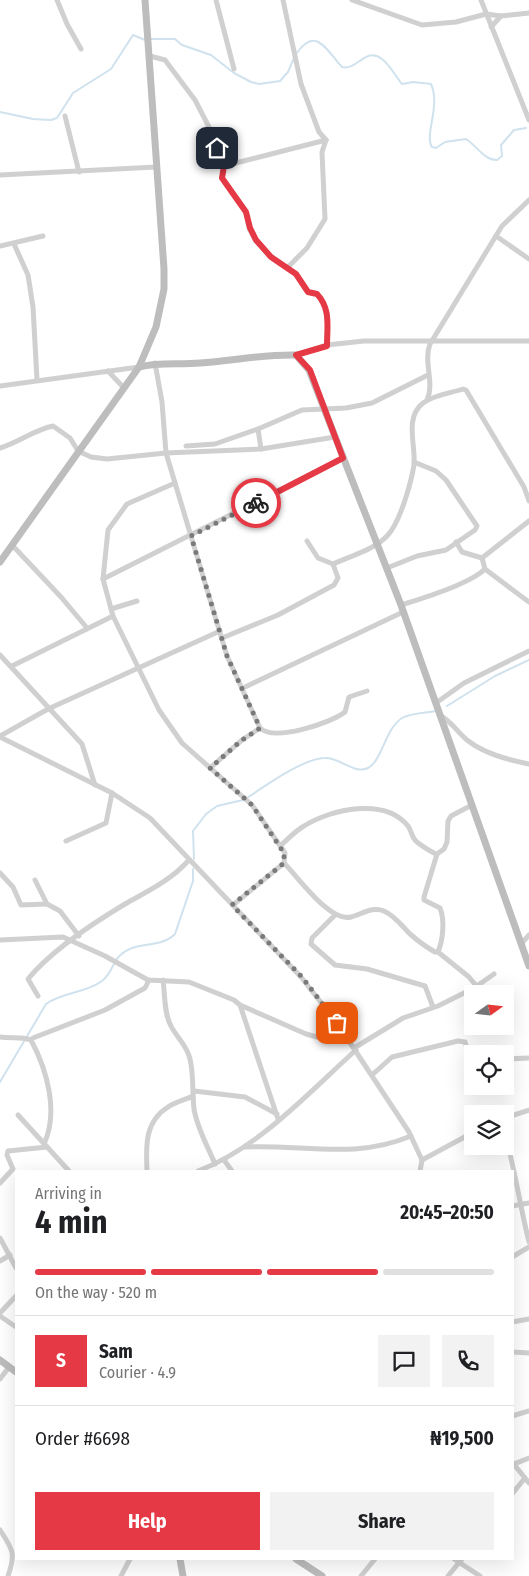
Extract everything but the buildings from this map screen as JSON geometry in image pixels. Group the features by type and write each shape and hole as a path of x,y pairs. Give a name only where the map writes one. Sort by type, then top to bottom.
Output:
{"street":[{"path":"57,0 67,24 81,49"},
{"path":"0,562 139,367 156,327 164,289 163,246 145,0"},
{"path":"216,0 234,69"},
{"path":"283,0 296,52 301,84 319,132 326,140"},
{"path":"352,0 422,26 456,22 486,14 501,16 529,13"},
{"path":"481,0 529,120"},
{"path":"491,27 501,16"},
{"path":"149,54 164,60 186,86 210,129 224,166 222,178 246,212 250,228 256,240 271,257 281,265 288,266 308,292 317,294 326,310 329,322 327,346"},
{"path":"66,116 79,172"},
{"path":"224,166 312,142 326,140"},
{"path":"288,266 311,242 325,219 322,152 326,140"},
{"path":"0,175 79,172 156,166"},
{"path":"427,400 430,391 428,350 502,226 529,200"},
{"path":"0,246 43,236"},
{"path":"496,236 529,260"},
{"path":"14,244 28,275 33,307 37,380"},
{"path":"0,386 139,367 155,363 200,363 277,354 296,355 327,346 364,341 529,341"},
{"path":"296,355 310,370 387,568 529,966"},
{"path":"155,363 162,402 166,453 230,663 260,728 264,732 274,734 325,723 345,712 349,697 367,691"},
{"path":"108,371 124,388"},
{"path":"186,446 215,444 258,429 302,410 346,408 372,403 428,376"},
{"path":"307,541 318,558 333,564 377,544 389,535 409,491 414,462 412,446 415,415 427,400 466,390 524,487 529,501"},
{"path":"0,448 18,443 39,431 53,426 70,438 78,451 91,457 106,460 166,453 261,449 335,437"},
{"path":"258,429 261,449"},
{"path":"103,579 343,458"},
{"path":"387,568 417,556 446,550 477,526 446,480 436,471 414,462"},
{"path":"175,483 126,504 108,530 103,579 113,616 159,710 182,743 252,805 284,853 284,863 316,899 335,915 349,918 372,910 382,910 393,915 423,945 438,952 477,985 494,974"},
{"path":"482,558 529,521"},
{"path":"456,542 462,552 482,558"},
{"path":"12,545 87,628"},
{"path":"482,558 486,569 529,602"},
{"path":"222,638 278,615 334,585 338,578 333,564"},
{"path":"243,688 402,608 477,576 486,569"},
{"path":"111,609 137,601"},
{"path":"12,666 113,616"},
{"path":"0,737 48,709 220,631"},
{"path":"436,703 464,682 529,651"},
{"path":"0,655 12,666 86,750 95,785"},
{"path":"440,716 451,721 464,738 476,747 514,761 529,764"},
{"path":"210,768 242,740 260,728"},
{"path":"0,737 112,793 150,818 188,861 302,977 355,1049 411,1136 422,1160 420,1170"},
{"path":"66,841 106,824 112,793"},
{"path":"438,952 442,938 442,913 440,908 424,900 437,854 444,849 448,821 451,816 472,805"},
{"path":"280,846 302,827 314,821 340,812 373,809 394,813 408,826 415,841 437,854"},
{"path":"38,996 28,979 72,940 116,910 152,890 181,869 188,861"},
{"path":"232,905 284,863"},
{"path":"0,873 14,887 21,905 47,904"},
{"path":"35,880 47,904 60,912 79,936"},
{"path":"335,915 312,938 311,944 317,951 335,965 367,969 425,986 433,1007"},
{"path":"522,943 529,935"},
{"path":"0,940 50,937 72,940 149,980 189,982 322,1039 335,1040 343,1032"},
{"path":"30,1040 35,1035 105,1010 145,988 149,980"},
{"path":"163,980 168,1020 171,1028 185,1044 190,1058 198,1123 216,1164"},
{"path":"201,1170 224,1160 244,1147 355,1049 403,1018 433,1007 464,992"},
{"path":"240,1005 277,1117"},
{"path":"0,1037 9,1039 21,1036 30,1040 42,1066 52,1117 46,1145"},
{"path":"372,1075 392,1057 458,1041 465,1042 466,1045"},
{"path":"514,1059 529,1058"},
{"path":"147,1170 146,1138 150,1126 169,1106 194,1093 245,1097 277,1117"},
{"path":"514,1115 529,1110"},
{"path":"18,1115 68,1170"},
{"path":"244,1147 292,1146 345,1151 396,1142 411,1136"},
{"path":"422,1160 464,1137"},
{"path":"0,1183 13,1169 7,1155 8,1151 46,1145"},
{"path":"511,1155 517,1174 520,1205 529,1242"},
{"path":"224,1160 231,1170"},
{"path":"514,1206 529,1203"},
{"path":"0,1238 15,1267"},
{"path":"514,1256 529,1247"},
{"path":"0,1261 10,1255"},
{"path":"15,1297 0,1315 15,1326"},
{"path":"514,1322 528,1319 529,1311"},
{"path":"514,1352 529,1353"},
{"path":"0,1360 15,1371"},
{"path":"0,1379 9,1367"},
{"path":"514,1415 529,1411"},
{"path":"514,1463 529,1458"},
{"path":"514,1464 529,1483"},
{"path":"514,1492 525,1478"},
{"path":"0,1530 13,1553 8,1576"},
{"path":"121,1576 129,1560"},
{"path":"180,1560 183,1576"},
{"path":"298,1560 322,1576"},
{"path":"361,1576 374,1560"},
{"path":"448,1576 458,1560 480,1576"}],"waterway":[{"path":"0,112 33,119 51,120 57,118 73,93 111,69 133,35 145,40"},
{"path":"150,39 175,39 182,45 211,55 234,73 259,84 280,81 288,72 294,58"},
{"path":"296,54 309,41 315,41 321,43 342,67 352,66 371,55 382,59 388,64 402,84 413,82 431,84 434,93 434,110 430,135 432,147 436,148 445,142 466,139 488,158 497,160 502,156 501,145 514,130 526,128"},
{"path":"447,706 495,676 529,660"},
{"path":"247,798 296,767 316,759 330,758 352,768 363,770 368,768 377,759 391,729 396,723 406,716 436,711"},
{"path":"194,859 193,831 206,814 217,806 243,800"},
{"path":"0,1082 46,1004 60,997 96,985 106,977 120,955 132,948 165,941 175,934 193,881 193,869"}],"way so far":[{"path":"256,503 191,536 227,656 260,728 242,740 210,768 252,805 284,853 286,859 284,863 232,905 302,977 337,1023"}],"route":[{"path":"217,148 224,166 221,173 222,178 246,212 250,228 256,240 271,257 281,265 288,266 296,274 308,292 317,294 321,298 329,322 327,346 296,355 304,361 310,370 343,458 256,503"}]}
